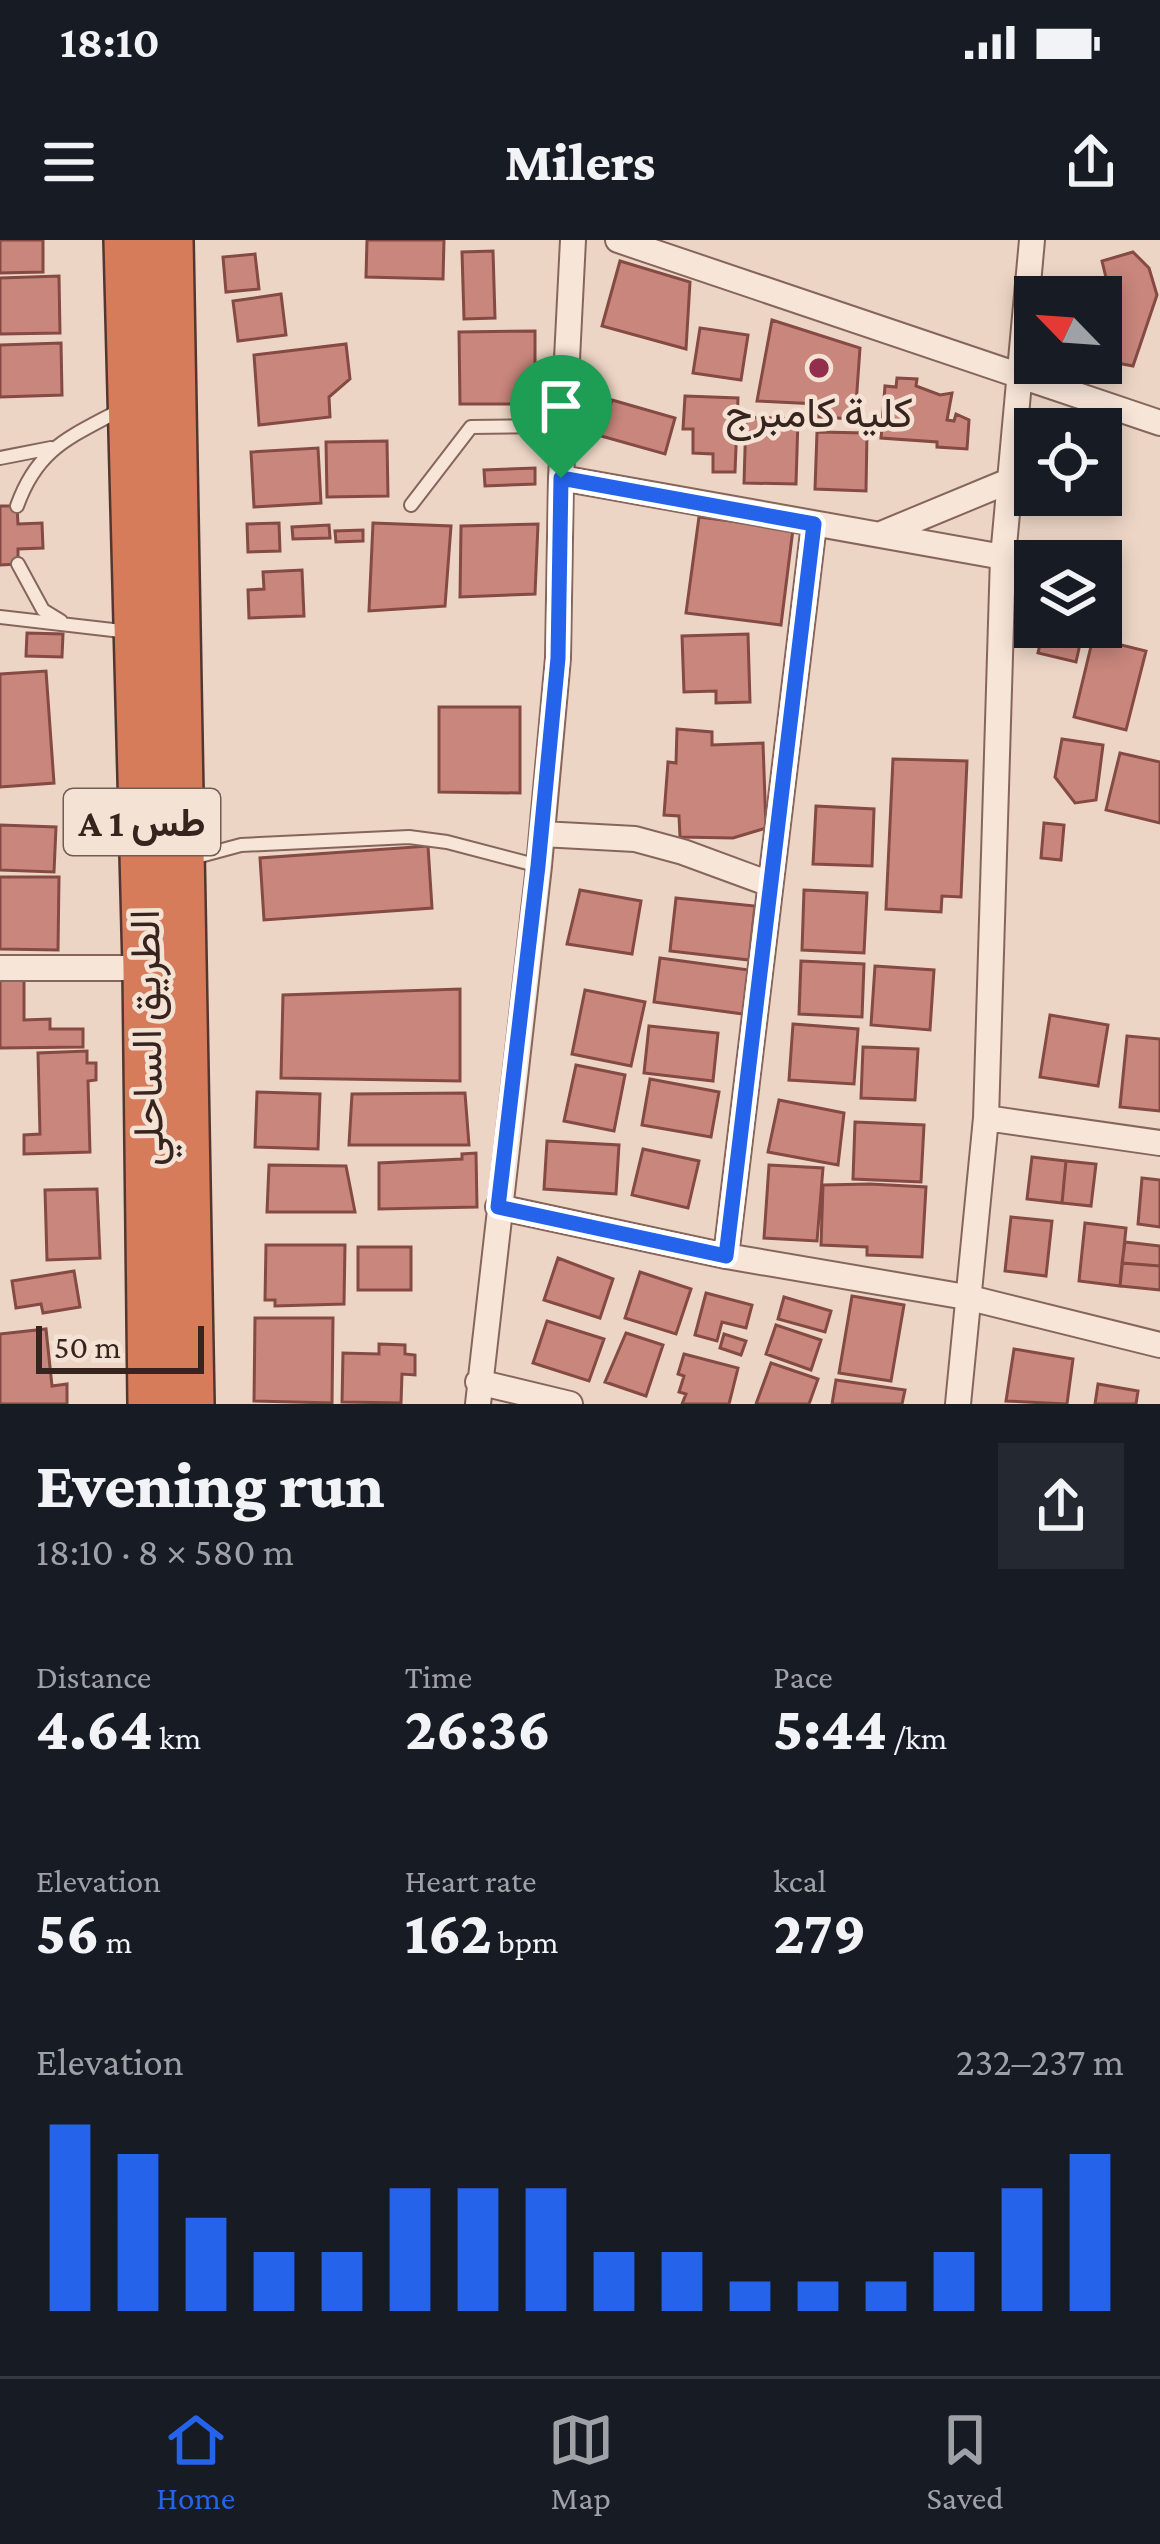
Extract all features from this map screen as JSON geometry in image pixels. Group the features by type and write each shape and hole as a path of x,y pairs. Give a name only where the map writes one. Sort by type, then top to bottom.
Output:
{"highway":[{"name":"الطريق الساحلي","path":"127,240 146,968 151,1404"},
{"name":"الطريق الساحلي","path":"170,240 190,1404"}],"street":[{"path":"570,1404 478,1393 558,658 573,240"},
{"path":"618,240 1014,374"},
{"path":"1028,276 1032,240"},
{"path":"958,1404 986,1118 1003,557 1016,384"},
{"path":"1044,384 1160,423"},
{"path":"561,478 1003,557"},
{"path":"878,535 1009,481"},
{"path":"726,1256 814,524"},
{"path":"542,834 635,839 770,884"},
{"path":"0,968 146,968"},
{"path":"986,1118 1160,1143"},
{"path":"498,1207 726,1256 966,1297 1160,1345"}],"lane":[{"path":"0,458 51,448 131,404"},
{"path":"411,505 472,427 564,425"},
{"path":"17,506 34,466 51,448"},
{"path":"18,564 43,610 67,625"},
{"path":"0,617 137,633"},
{"path":"182,861 241,845 409,837 538,866"}],"building":[{"path":"0,240 43,240 43,272 0,273"},
{"path":"367,240 444,240 443,279 366,277"},
{"path":"493,251 495,318 464,319 462,252"},
{"path":"1133,252 1149,268 1157,295 1133,366 1122,364 1122,276 1106,276 1102,261"},
{"path":"255,254 259,289 226,292 223,257"},
{"path":"620,261 690,282 686,349 602,326"},
{"path":"59,276 60,333 0,334 0,278"},
{"path":"281,294 286,335 238,341 233,301"},
{"path":"772,320 860,348 855,419 817,417 818,404 757,401"},
{"path":"700,328 748,335 741,380 693,373"},
{"path":"535,331 535,404 460,404 459,332"},
{"path":"61,343 62,395 0,397 0,345"},
{"path":"346,344 350,379 329,397 330,417 259,425 254,355"},
{"path":"897,378 917,379 916,386 940,395 952,393 947,420 954,421 956,414 969,420 967,449 881,438 885,386 896,387"},
{"path":"685,396 738,398 735,472 713,472 713,454 693,453 693,429 683,429"},
{"path":"612,400 675,418 665,454 601,436"},
{"path":"746,417 798,419 796,484 744,483"},
{"path":"817,432 867,433 866,491 815,489"},
{"path":"387,441 388,496 327,497 326,442"},
{"path":"318,448 321,503 254,507 251,452"},
{"path":"535,468 535,484 485,486 484,470"},
{"path":"0,506 17,506 18,524 42,523 43,548 18,549 18,564 0,565"},
{"path":"699,517 793,529 781,625 686,613"},
{"path":"279,523 280,551 248,552 247,524"},
{"path":"373,523 451,526 445,606 369,611"},
{"path":"538,524 535,594 460,597 461,526"},
{"path":"329,525 330,538 293,539 292,527"},
{"path":"363,530 363,541 336,542 335,531"},
{"path":"302,570 304,616 249,618 248,590 264,589 263,572"},
{"path":"27,633 63,634 62,657 26,656"},
{"path":"748,634 750,702 716,703 716,691 684,692 682,636"},
{"path":"1122,645 1146,651 1126,730 1074,717 1091,648"},
{"path":"1039,648 1079,648 1076,662 1038,653"},
{"path":"46,671 54,783 0,787 0,674"},
{"path":"439,707 520,707 520,793 439,792"},
{"path":"677,729 712,732 712,745 763,743 766,828 733,838 680,837 679,816 664,815 668,762 676,763"},
{"path":"1062,739 1103,745 1096,800 1075,803 1055,777"},
{"path":"1120,753 1160,762 1160,823 1106,810"},
{"path":"893,759 967,761 961,897 942,896 941,912 886,909"},
{"path":"816,806 874,809 872,866 813,864"},
{"path":"1044,823 1064,825 1061,860 1041,858"},
{"path":"0,825 56,827 54,872 0,870"},
{"path":"428,846 432,908 264,920 260,858"},
{"path":"0,877 59,877 58,950 0,949"},
{"path":"580,890 641,901 632,954 567,944"},
{"path":"804,890 867,893 864,953 802,950"},
{"path":"676,898 755,906 749,960 670,951"},
{"path":"660,958 749,970 743,1014 654,1002"},
{"path":"801,961 864,964 862,1017 799,1014"},
{"path":"875,966 934,970 930,1030 871,1025"},
{"path":"0,972 24,972 24,1020 50,1019 50,1029 83,1029 83,1047 0,1048"},
{"path":"460,989 460,1081 281,1078 283,995"},
{"path":"585,990 645,1002 631,1066 572,1054"},
{"path":"1050,1015 1108,1025 1098,1086 1040,1077"},
{"path":"793,1024 858,1029 854,1084 789,1080"},
{"path":"649,1026 718,1033 713,1081 644,1073"},
{"path":"1127,1036 1160,1039 1160,1111 1120,1107"},
{"path":"863,1047 918,1049 915,1100 861,1098"},
{"path":"87,1051 87,1063 96,1063 96,1080 88,1081 90,1152 24,1154 24,1135 40,1134 38,1053"},
{"path":"576,1065 625,1075 614,1131 564,1121"},
{"path":"650,1079 719,1092 711,1137 642,1125"},
{"path":"257,1092 320,1094 318,1149 255,1147"},
{"path":"465,1093 469,1145 349,1145 352,1094"},
{"path":"779,1100 844,1113 838,1165 768,1152"},
{"path":"855,1122 924,1125 921,1182 853,1179"},
{"path":"547,1141 619,1145 616,1194 544,1189"},
{"path":"643,1149 699,1161 688,1208 632,1195"},
{"path":"476,1153 477,1207 379,1209 379,1163 462,1159 462,1154"},
{"path":"1032,1157 1066,1161 1062,1203 1027,1199"},
{"path":"1066,1161 1096,1164 1091,1206 1062,1203"},
{"path":"269,1165 346,1166 355,1212 267,1212"},
{"path":"769,1165 823,1168 817,1241 764,1238"},
{"path":"1142,1178 1160,1180 1160,1227 1138,1224"},
{"path":"823,1185 926,1187 922,1257 867,1255 867,1247 821,1245"},
{"path":"97,1189 100,1258 47,1260 45,1190"},
{"path":"1011,1217 1052,1221 1046,1276 1005,1271"},
{"path":"1085,1223 1126,1228 1120,1286 1079,1281"},
{"path":"1125,1242 1160,1246 1160,1266 1122,1263"},
{"path":"266,1245 345,1245 344,1304 275,1306 275,1300 265,1300"},
{"path":"358,1247 411,1247 411,1290 358,1290"},
{"path":"558,1258 613,1279 600,1318 544,1300"},
{"path":"1122,1263 1160,1266 1160,1290 1120,1286"},
{"path":"74,1271 80,1307 43,1313 41,1304 16,1308 12,1281"},
{"path":"640,1272 691,1289 676,1334 625,1318"},
{"path":"706,1293 752,1305 746,1328 722,1322 717,1341 695,1335"},
{"path":"852,1296 904,1305 891,1381 839,1373"},
{"path":"784,1297 831,1311 825,1332 778,1319"},
{"path":"255,1318 333,1318 332,1403 254,1401"},
{"path":"547,1321 604,1339 589,1381 533,1363"},
{"path":"776,1325 821,1340 811,1370 766,1354"},
{"path":"46,1329 52,1386 67,1384 67,1404 0,1404 0,1334"},
{"path":"626,1333 663,1345 646,1396 605,1382"},
{"path":"724,1334 746,1341 741,1355 720,1348"},
{"path":"379,1344 405,1345 405,1354 415,1355 415,1375 402,1374 401,1403 342,1402 343,1353 379,1354"},
{"path":"1014,1349 1073,1359 1067,1404 1006,1401"},
{"path":"684,1354 738,1368 729,1404 682,1404 686,1394 679,1392 684,1376 678,1374"},
{"path":"771,1363 818,1379 809,1404 756,1404"},
{"path":"836,1380 905,1390 902,1404 832,1404"},
{"path":"1098,1384 1138,1391 1136,1404 1095,1404"}],"place":[{"name":"كلية كامبرج","path":"819,368"}],"route":[{"path":"561,478 814,524 726,1256 498,1207 558,658 561,478"}]}
